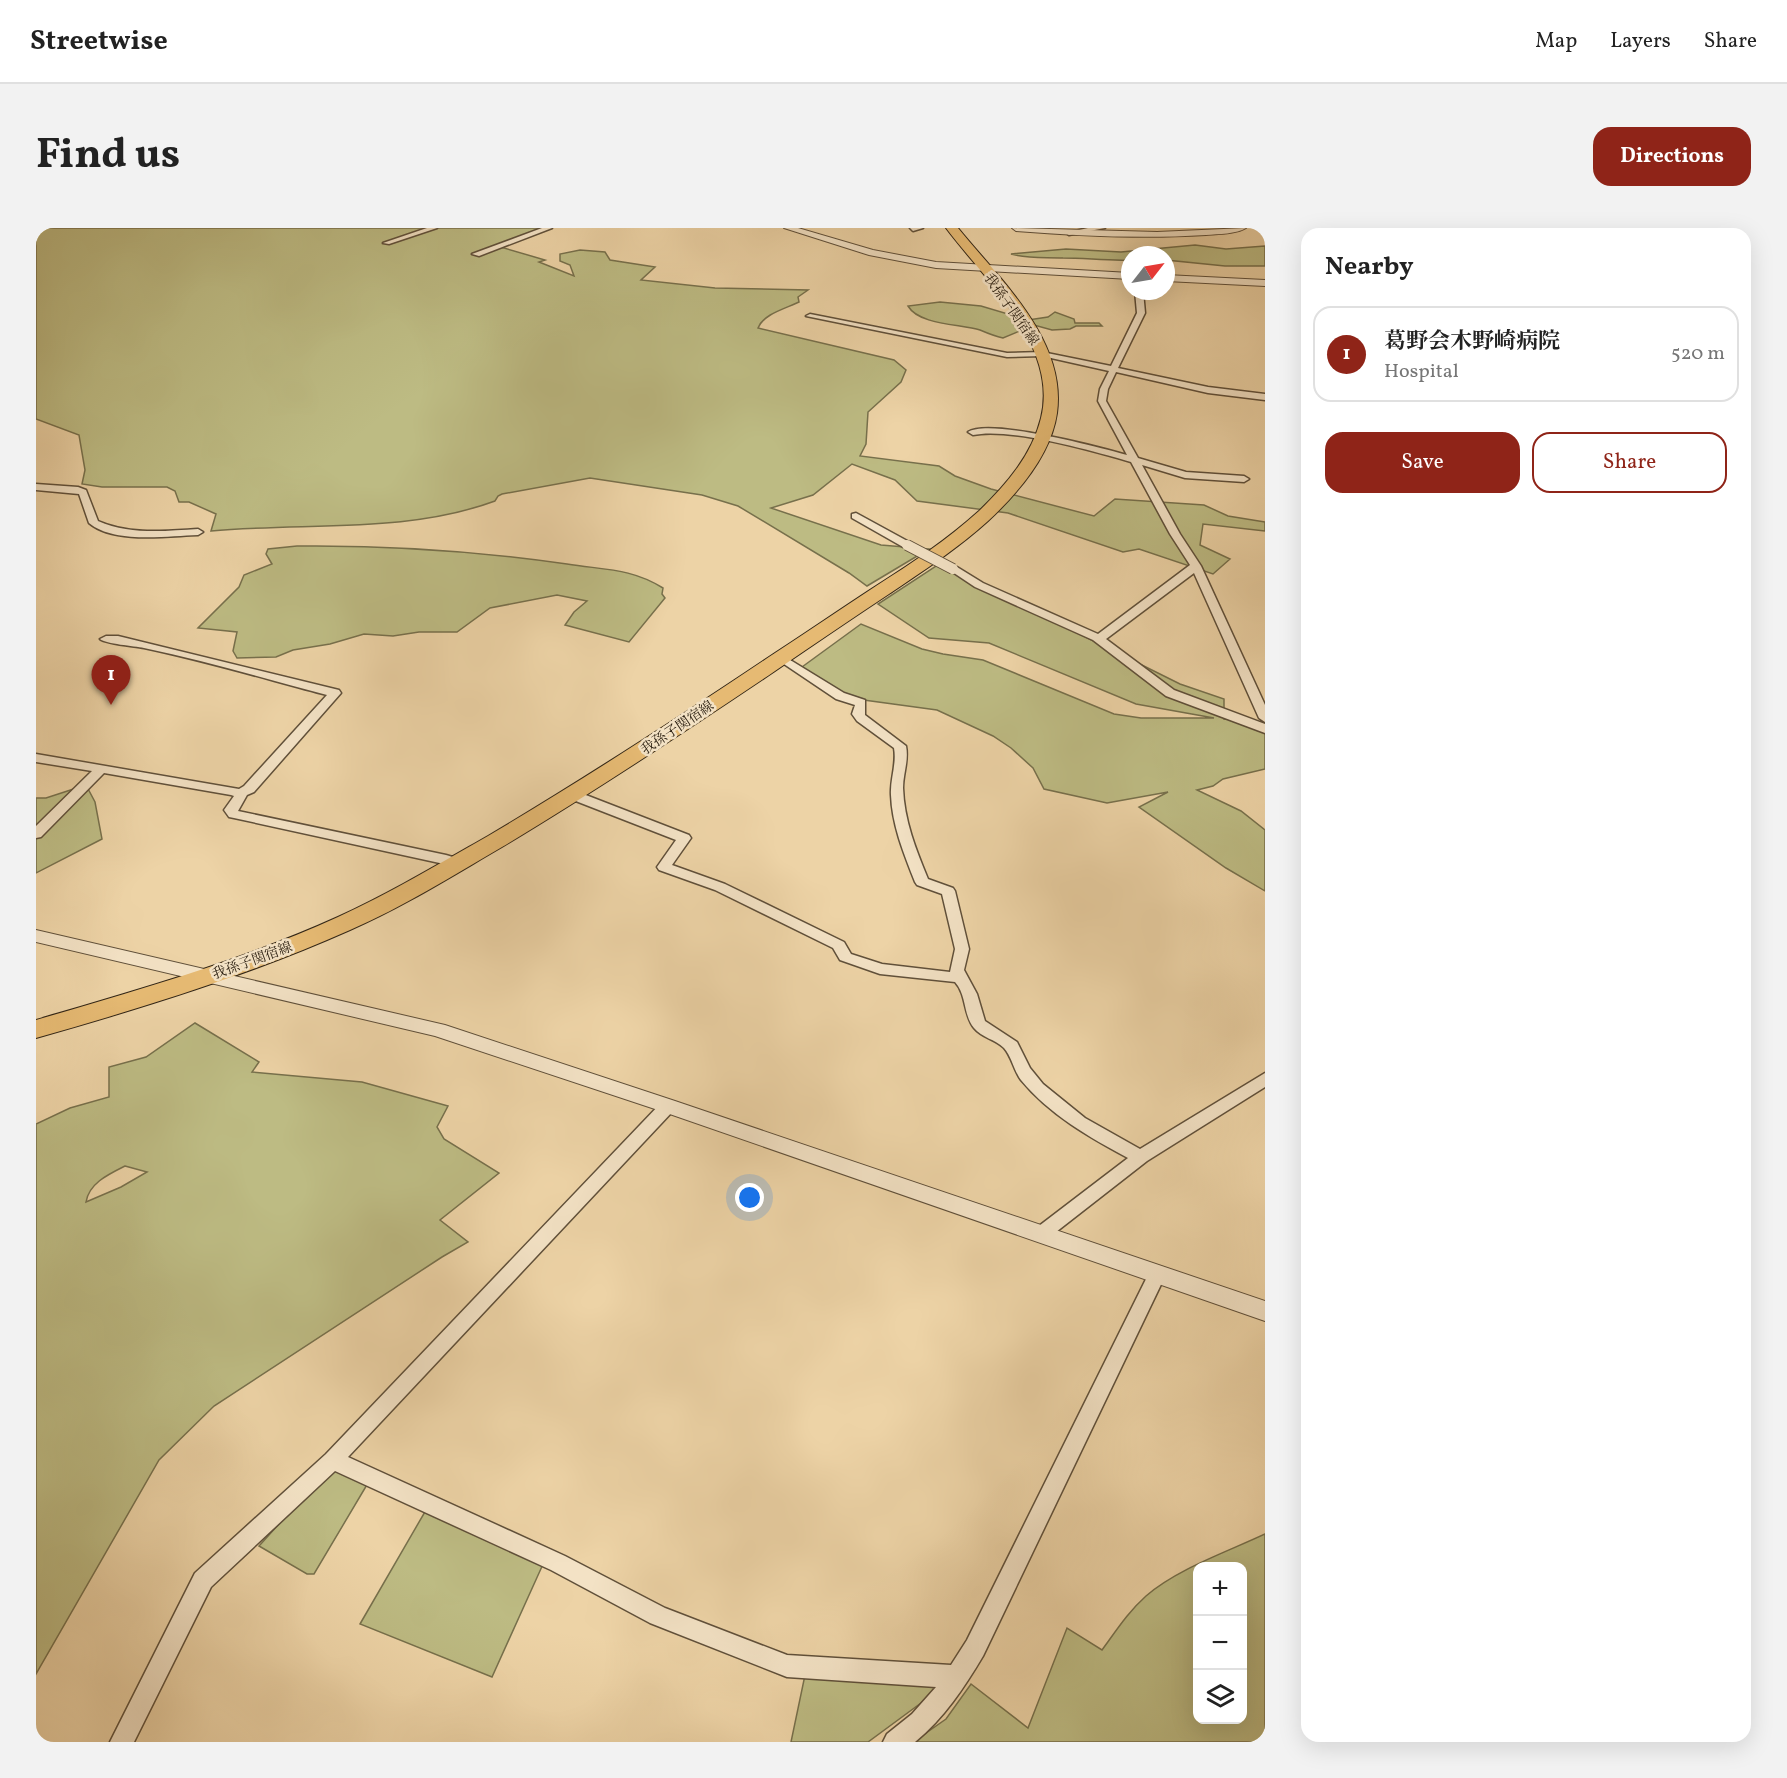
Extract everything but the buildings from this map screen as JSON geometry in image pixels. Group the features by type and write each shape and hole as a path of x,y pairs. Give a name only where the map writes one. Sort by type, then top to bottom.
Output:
{"main road":[{"name":"我孫子関宿線","path":"36,1029 210,976 264,957 344,923 458,863 573,795 782,658 937,554 976,523 1008,493 1036,453 1047,425 1052,396 1042,354 1030,332 952,228"}],"street":[{"path":"387,243 434,228"},
{"path":"476,254 549,228"},
{"path":"788,228 895,258 984,269 1121,276"},
{"path":"1016,228 1066,233 1165,234 1242,228"},
{"path":"1066,233 1102,228"},
{"path":"1175,278 1265,283"},
{"path":"1140,300 1141,313 1104,389 1102,400 1137,461 1174,534 1196,566 1265,718"},
{"path":"810,316 1007,355 1042,354 1228,394 1265,397"},
{"path":"973,432 988,429 1108,452 1185,475 1244,479"},
{"path":"36,487 83,492 94,523 117,532 129,534 198,532"},
{"path":"856,516 979,585 1099,639 1170,693 1185,700 1244,718 1265,729"},
{"path":"1099,639 1196,566"},
{"path":"36,758 240,794 249,789 335,693 152,646 118,639 106,639"},
{"path":"782,658 840,696 861,703 858,714 861,718 900,746 903,761 897,785 906,845 922,882 948,891 962,949 957,970 959,978"},
{"path":"36,834 101,769"},
{"path":"240,794 231,810 234,814 446,858 458,863"},
{"path":"573,795 684,838 664,867 720,887 839,945 845,957 880,969 959,978 967,984 978,1022 987,1033 1011,1044 1025,1074 1044,1095 1083,1125 1141,1157"},
{"path":"36,936 438,1030 668,1106 1265,1311"},
{"path":"1041,1234 1141,1157 1265,1079"},
{"path":"122,1742 203,1581 333,1460 668,1106"},
{"path":"895,1742 928,1718 975,1648 1156,1274"},
{"path":"333,1460 558,1563 658,1616 787,1666 957,1677"}],"shaded area":[{"path":"36,228 548,228 497,246 545,260 539,262 574,276 570,265 560,261 560,254 580,250 605,252 610,260 655,267 641,280 715,288 808,290 798,297 799,302 770,315 758,328 894,360 906,370 901,382 868,412 866,444 860,456 939,466 955,476 991,489 1094,516 1115,499 1204,505 1228,516 1265,522 1265,531 1203,524 1200,545 1230,559 1213,574 1139,549 1123,552 1008,513 917,501 895,480 852,464 813,495 771,508 881,545 929,549 867,586 738,506 702,495 590,478 502,494 495,501 461,511 391,523 211,531 216,514 189,502 179,502 175,491 167,487 102,487 82,484 85,470 79,435 36,419"},
{"path":"1195,245 1226,249 1265,246 1265,266 1225,266 1175,261 1175,247"},
{"path":"1066,249 1121,252 1121,260 1031,257 1011,254"},
{"path":"940,302 981,306 1028,320 1048,317 1055,312 1074,319 1075,323 1099,323 1102,326 1076,326 1070,329 1052,330 1034,325 1003,338 980,330 921,317 908,306"},
{"path":"297,546 432,550 605,569 628,573 651,581 663,588 662,594 665,598 629,642 565,625 574,612 587,601 557,595 490,608 457,632 419,632 393,636 364,634 330,644 293,650 276,657 237,658 233,651 237,632 198,628 239,587 244,575 272,564 266,554 268,549"},
{"path":"939,564 1180,684 1224,699 1224,719 1240,719 1265,732 1265,769 1223,779 1213,786 1197,790 1241,811 1265,830 1265,891 1226,868 1139,807 1168,792 1107,803 1044,789 1033,768 1011,748 993,736 937,710 849,698 816,679 802,667 861,624 922,649 983,660 1114,714 1141,718 1214,718 1136,704 989,643 929,638 878,604"},
{"path":"86,785 95,802 102,839 36,873 36,798 46,798"},
{"path":"195,1023 259,1062 252,1072 362,1082 448,1106 437,1127 444,1139 499,1173 440,1220 468,1242 214,1406 159,1460 36,1674 36,1124 70,1108 109,1097 109,1067 146,1057","holes":["125,1166 147,1172 121,1187 86,1202 95,1184"]},
{"path":"333,1468 368,1483 314,1574 307,1574 259,1546 326,1472"},
{"path":"426,1510 544,1562 492,1677 360,1624"},
{"path":"1265,1534 1265,1742 913,1742 946,1719 971,1684 1028,1728 1067,1628 1102,1650 1122,1622 1146,1596 1172,1577 1193,1566 1193,1724 1247,1724 1247,1562 1203,1562"},
{"path":"805,1675 943,1680 921,1703 868,1742 791,1742"}],"place":[{"name":"葛野会木野崎病院","path":"111,705"}]}
